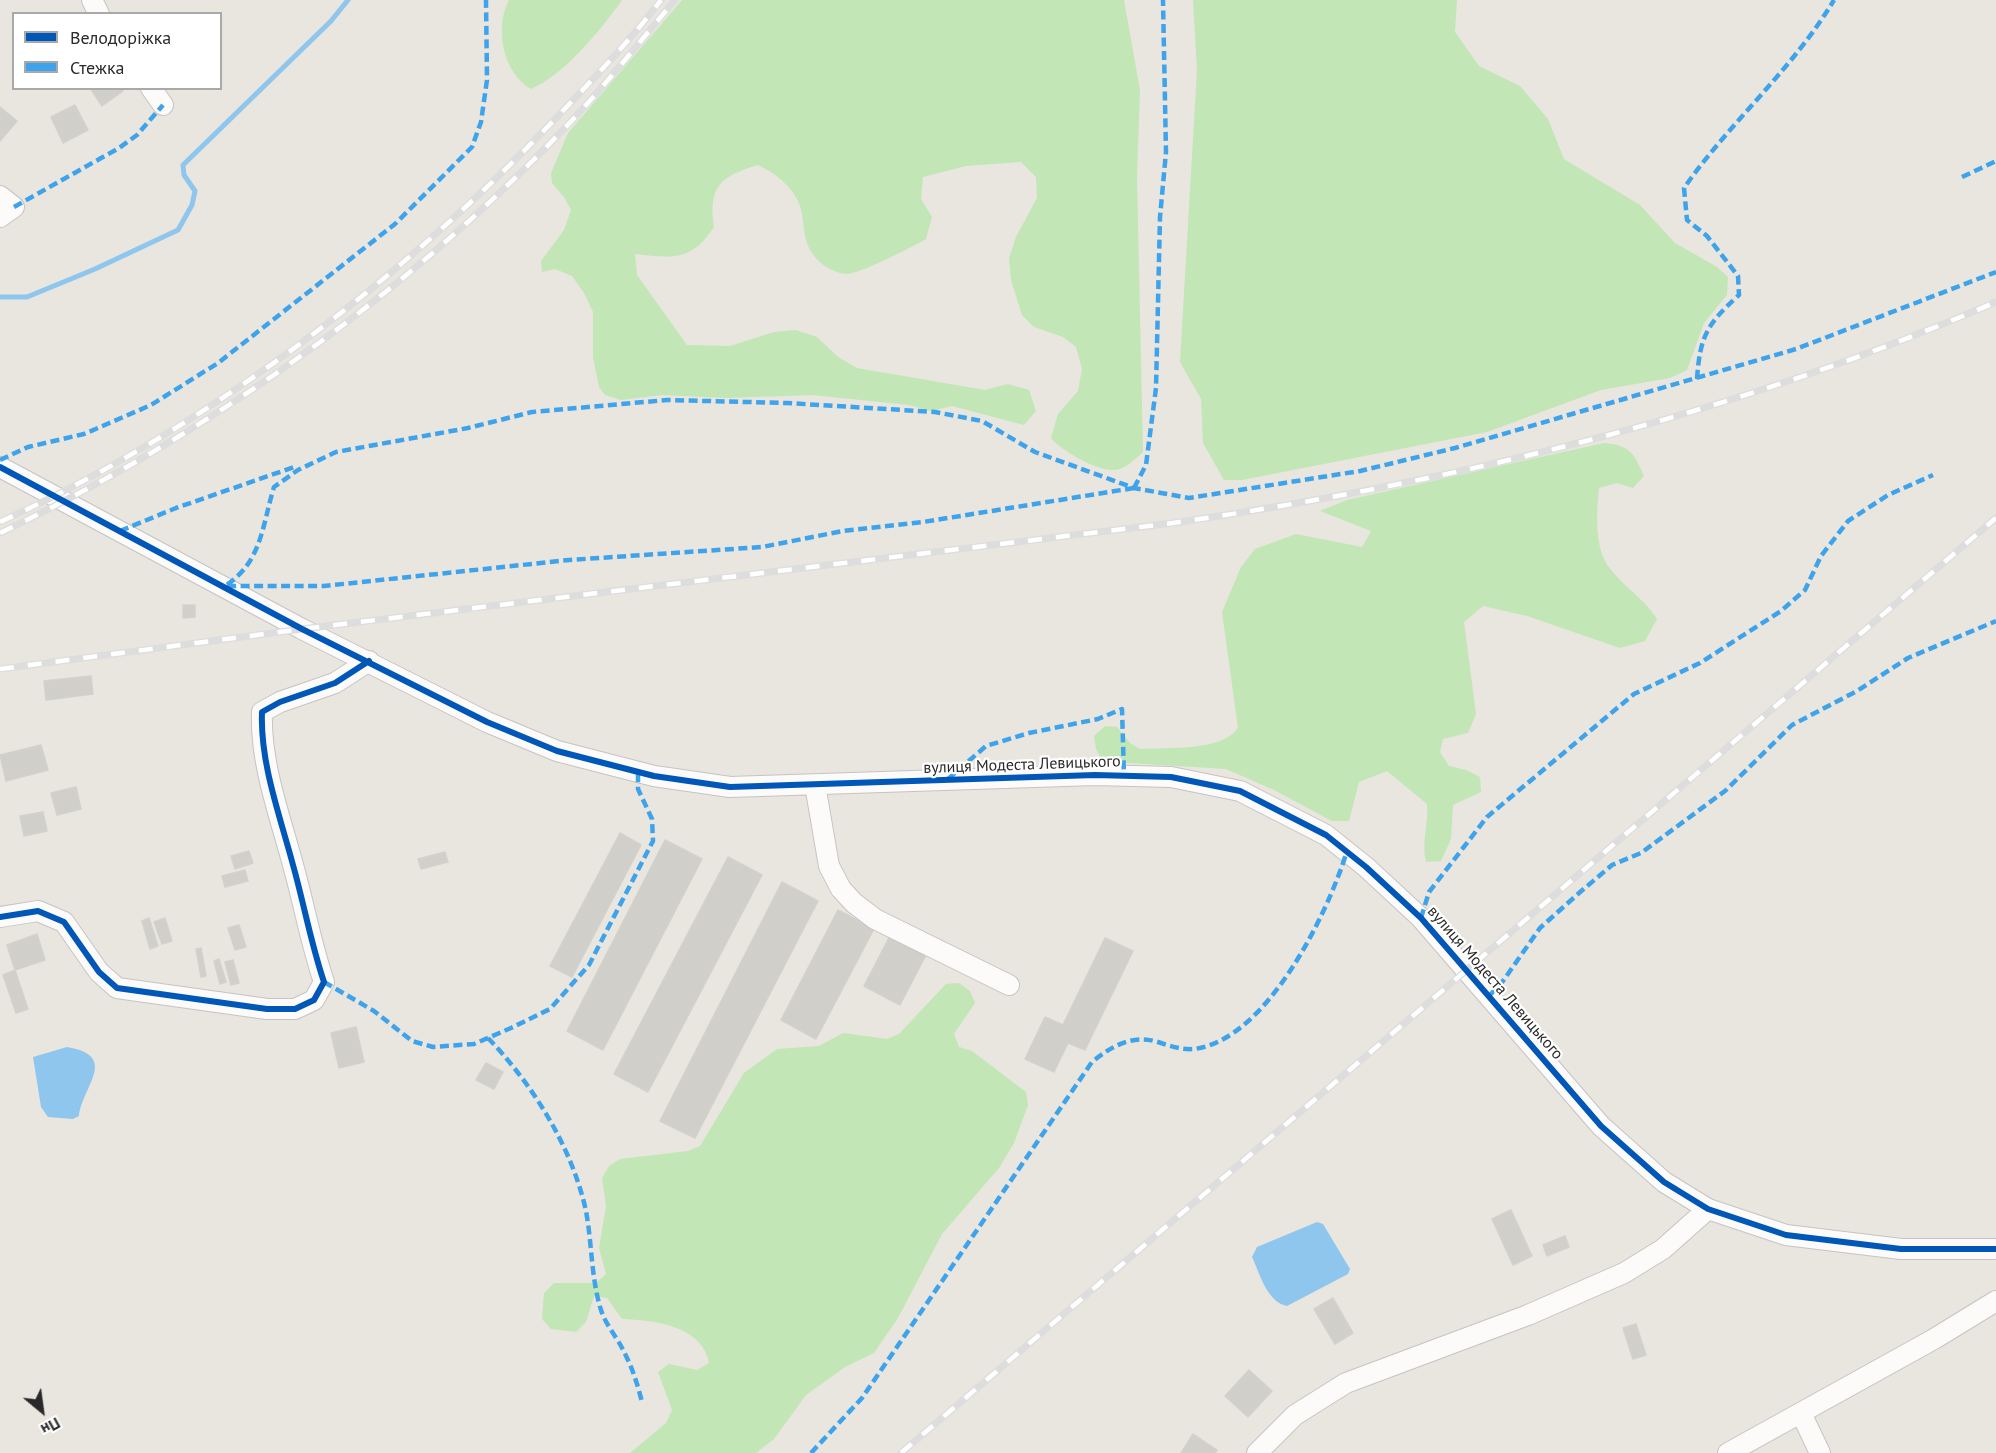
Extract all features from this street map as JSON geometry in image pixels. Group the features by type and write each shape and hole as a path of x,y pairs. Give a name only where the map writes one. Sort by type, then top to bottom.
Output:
{"street":[{"path":"152,90 163,105"},
{"path":"0,196 14,207 0,217"},
{"name":"вулиця Модеста Левицького","path":"0,467 302,629 487,722 557,751 654,776 730,787 1095,775 1171,777 1240,791 1326,834 1374,874 1421,918 1601,1126 1664,1182 1708,1209 1786,1235 1901,1249 1996,1249"},
{"path":"0,917 38,911 64,922 99,972 117,988 267,1009 295,1009 314,1000 324,982 313,950 272,784 261,735 262,712 280,702 335,683 369,661"},
{"path":"815,785 829,866 841,889 854,903 875,919 1009,985"},
{"path":"1257,1453 1295,1415 1346,1383 1528,1315 1624,1273 1662,1249 1708,1209"},
{"path":"1728,1453 1934,1339 1996,1301"},
{"path":"1801,1413 1820,1453"}],"green space":[{"path":"509,0 622,0 593,38 569,62 544,82 531,89 521,82 514,72 504,49 502,23"},
{"path":"682,0 1124,0 1140,90 1137,177 1143,452 1123,468 1107,469 1080,459 1063,449 1051,438 1058,414 1078,391 1082,369 1076,347 1063,337 1034,327 1022,315 1011,280 1009,258 1016,237 1037,198 1036,177 1021,162 966,166 923,177 921,199 932,217 926,239 886,260 853,273 836,272 818,261 807,244 800,205 796,197 779,178 758,165 734,174 720,185 713,202 714,227 697,247 680,255 635,254 637,275 687,345 730,346 774,332 796,330 817,337 838,357 857,368 985,390 1008,384 1029,390 1036,411 1024,425 952,406 931,411 909,405 812,395 727,398 662,395 621,400 605,395 599,387 593,357 593,312 584,293 572,276 555,269 542,272 541,261 564,230 571,210 552,183 551,173 568,133"},
{"path":"1193,0 1457,0 1455,32 1479,66 1520,86 1548,119 1564,159 1640,205 1675,243 1717,267 1728,277 1727,295 1704,323 1687,370 1670,378 1601,390 1487,432 1242,480 1224,480 1203,443 1201,399 1180,362 1197,70"},
{"path":"1604,443 1626,448 1634,456 1644,476 1633,488 1617,483 1599,488 1597,530 1602,554 1612,571 1657,619 1645,641 1620,648 1527,616 1483,606 1464,622 1476,714 1468,733 1443,739 1440,752 1449,766 1466,770 1480,777 1481,792 1453,805 1451,839 1441,861 1426,862 1424,847 1427,804 1387,771 1359,782 1349,821 1332,821 1274,790 1226,769 1102,760 1096,749 1094,736 1105,726 1117,727 1130,743 1140,749 1207,745 1230,736 1238,728 1222,612 1241,567 1255,549 1296,534 1362,547 1371,531 1320,511 1347,500"},
{"path":"959,983 970,991 975,1003 954,1034 959,1047 972,1051 1026,1092 1028,1105 1014,1143 999,1168 942,1234 898,1318 874,1353 845,1367 806,1395 774,1439 756,1453 630,1453 666,1423 672,1410 658,1372 669,1364 697,1370 709,1363 705,1351 687,1333 662,1324 622,1319 607,1298 594,1296 586,1322 576,1332 551,1329 542,1319 544,1293 554,1283 596,1283 606,1274 599,1248 606,1206 602,1178 609,1166 620,1159 688,1151 700,1146 744,1073 777,1049 819,1046 843,1033 887,1039 899,1034 946,984"}],"water":[{"path":"67,1047 83,1051 92,1058 95,1065 94,1074 79,1116 73,1119 48,1117 41,1107 33,1057"},
{"path":"1317,1222 1323,1224 1350,1269 1348,1274 1287,1306 1274,1299 1269,1293 1252,1257 1257,1247"}],"building":[{"path":"91,90 122,90 123,91 102,106"},
{"path":"75,105 88,130 63,143 51,117"},
{"path":"0,107 17,121 0,141"},
{"path":"183,605 195,605 195,617 183,618"},
{"path":"91,676 93,694 46,700 44,681"},
{"path":"41,745 48,770 6,781 0,755"},
{"path":"76,787 81,809 57,815 51,793"},
{"path":"43,812 47,831 24,836 20,816"},
{"path":"620,833 641,845 572,977 550,966"},
{"path":"665,840 702,859 603,1050 567,1031"},
{"path":"249,851 253,863 235,869 231,856"},
{"path":"445,852 448,862 421,869 418,859"},
{"path":"728,857 762,875 648,1092 614,1074"},
{"path":"245,870 248,881 225,887 222,876"},
{"path":"782,882 818,901 695,1138 660,1121"},
{"path":"838,910 874,929 816,1039 781,1020"},
{"path":"149,918 158,946 150,949 142,921"},
{"path":"165,918 172,941 162,944 154,922"},
{"path":"239,925 246,947 235,950 228,928"},
{"path":"37,934 45,960 15,970 7,945"},
{"path":"891,934 927,953 900,1005 864,986"},
{"path":"1105,938 1133,951 1085,1050 1068,1043 1054,1072 1025,1059 1045,1017 1063,1025"},
{"path":"201,948 206,976 201,977 196,949"},
{"path":"219,959 226,982 220,984 214,961"},
{"path":"233,960 239,983 231,985 225,962"},
{"path":"15,970 28,1009 16,1013 3,975"},
{"path":"356,1027 364,1062 339,1068 331,1033"},
{"path":"486,1063 503,1072 494,1089 476,1080"},
{"path":"1511,1210 1532,1256 1513,1265 1492,1219"},
{"path":"1565,1236 1569,1247 1547,1256 1543,1245"},
{"path":"1333,1298 1353,1333 1335,1344 1314,1309"},
{"path":"1636,1324 1646,1355 1633,1359 1623,1328"},
{"path":"1249,1370 1272,1391 1248,1417 1225,1396"},
{"path":"1193,1434 1217,1450 1215,1453 1181,1453"}],"waterway":[{"path":"0,297 27,297 95,269 178,230 192,205 195,191 184,175 183,165 331,21 348,0"}],"railway":[{"path":"0,522 77,484 153,442 298,345 367,292 498,177 598,74 661,0"},
{"path":"0,533 152,453 297,359 367,307 434,252 559,134 604,85 675,0"},
{"path":"0,669 302,629 1173,523 1384,487 1592,440 1694,411 1897,342 1996,302"},
{"path":"901,1453 1996,518"}],"marked path":[{"path":"0,460 28,447 84,434 151,405 218,363 395,224 472,147 481,122 487,80 486,0"},
{"path":"1134,488 1146,465 1156,388 1160,217 1166,152 1163,0"},
{"path":"1697,379 1703,341 1719,314 1739,295 1738,276 1707,236 1687,220 1684,188 1721,140 1800,49 1834,0"},
{"path":"14,207 119,148 137,135 163,105"},
{"path":"1962,177 1996,161"},
{"path":"1134,488 923,522 843,531 762,547 569,560 324,586 225,586 247,566 254,554 274,487 298,470 336,452 468,428 532,412 667,400 787,403 935,412 982,421 1035,452 1134,488 1189,498 1360,471 1455,448 1796,349 1996,272"},
{"path":"120,531 176,508 297,466"},
{"path":"1421,918 1429,892 1487,817 1634,694 1700,663 1781,611 1805,590 1821,556 1848,521 1888,495 1933,475"},
{"path":"1489,996 1503,981 1540,928 1579,893 1612,865 1641,853 1725,791 1792,725 1857,691 1908,658 1996,621"},
{"path":"948,779 986,746 1029,733 1098,719 1122,709 1124,776"},
{"path":"324,982 374,1011 412,1041 433,1047 474,1044 550,1009 589,965 653,841 652,819 638,789 638,772"},
{"path":"811,1453 862,1398 1092,1062 1107,1051 1131,1041 1149,1040 1194,1049 1221,1040 1246,1023 1269,999 1291,970 1325,907 1347,851"},
{"path":"488,1038 505,1056 549,1118 571,1164 586,1211 595,1286 601,1310 628,1360 642,1402"}],"cycle path":[{"path":"0,467 302,629 487,722 557,751 654,776 730,787 1095,775 1171,777 1240,791 1326,835 1366,867 1421,918 1601,1126 1664,1182 1708,1209 1786,1235 1901,1249 1996,1249"},
{"path":"0,917 38,911 64,922 99,972 117,988 267,1009 295,1009 314,1000 324,982 272,789 264,751 262,712 280,702 335,683 369,661"}]}
